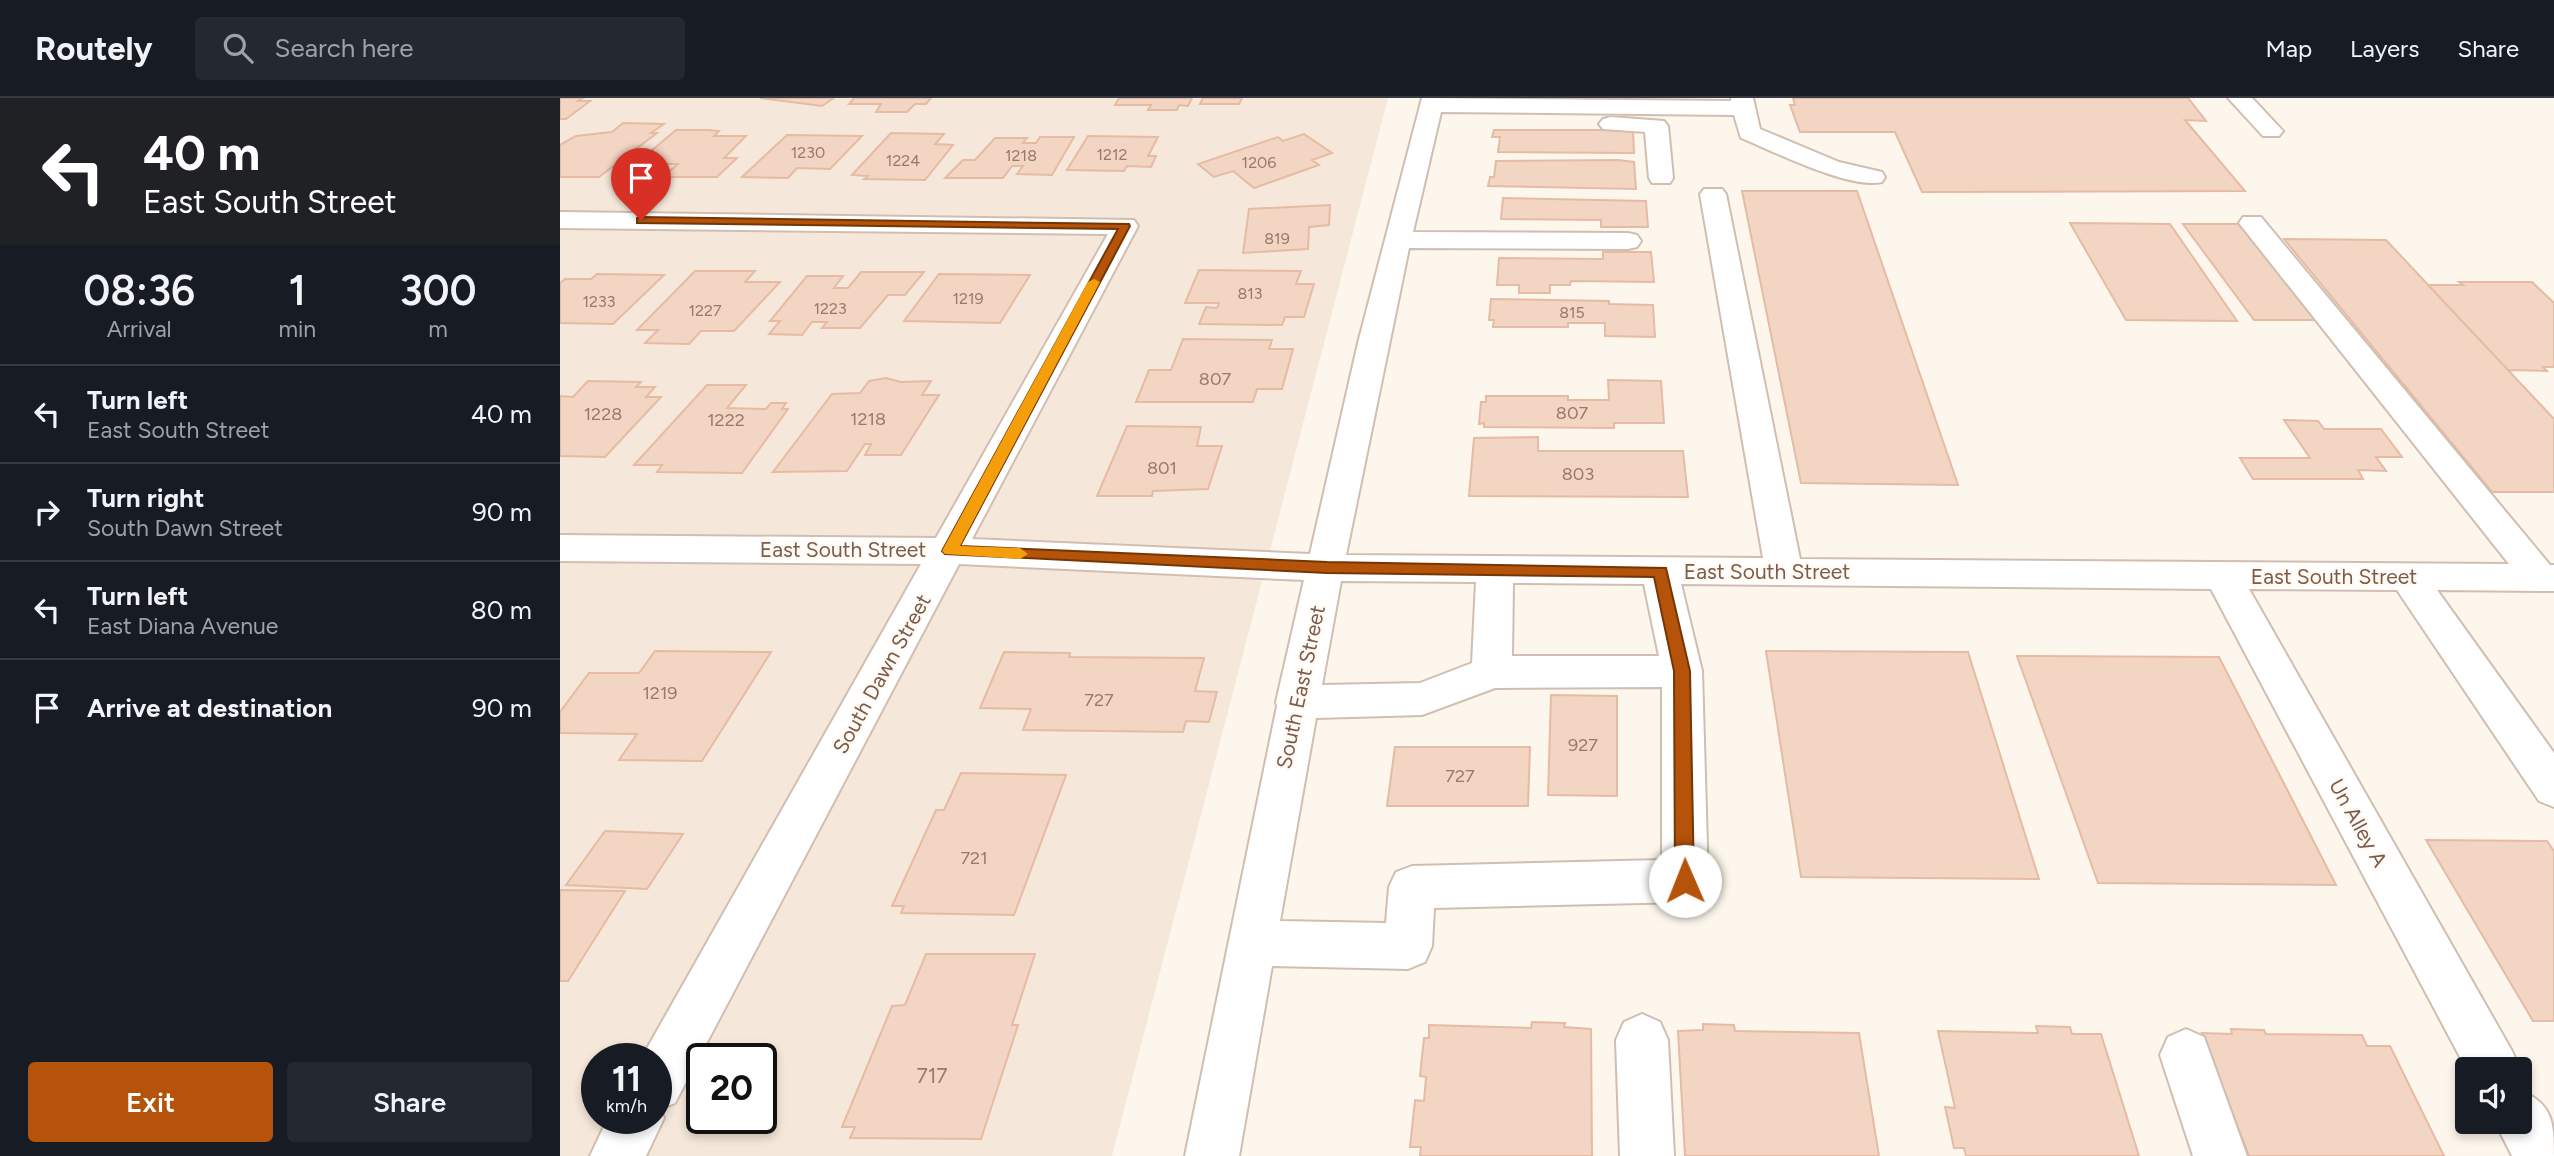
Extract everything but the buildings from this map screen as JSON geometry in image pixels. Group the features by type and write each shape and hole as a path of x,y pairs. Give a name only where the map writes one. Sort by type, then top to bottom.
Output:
{"street":[{"path":"2239,98 2271,131"},
{"path":"1431,108 1522,102 1743,103 1749,134 1831,167 1873,177"},
{"path":"1431,108 1656,126 1661,178"},
{"name":"South East Street","path":"1212,1156 1296,702 1327,568 1365,376 1431,108"},
{"path":"1713,194 1784,572"},
{"name":"South Dawn Street","path":"560,220 1125,226 950,551 672,1055"},
{"path":"2252,223 2547,578"},
{"path":"1398,240 1628,242"},
{"name":"East South Street","path":"560,548 950,551 1327,568 2547,578"},
{"path":"1493,672 1495,569"},
{"path":"1251,943 1408,946 1412,887 1685,881 1682,671 1660,572"},
{"name":"Un Alley A","path":"2222,576 2487,1057"},
{"path":"2408,577 2554,788"},
{"path":"1296,702 1422,699 1493,672 1682,671"},
{"path":"1642,1040 1647,1156"},
{"path":"2186,1055 2220,1156"},
{"path":"617,1156 629,1134"},
{"path":"2529,1134 2541,1156"}],"shaded area":[{"path":"560,98 1388,98 1112,1156 560,1156"}],"slow traffic":[{"path":"1020,554 950,551 1094,282"}],"route":[{"path":"641,220 1125,226 950,551 1327,568 1660,572 1682,671 1685,881"}]}
